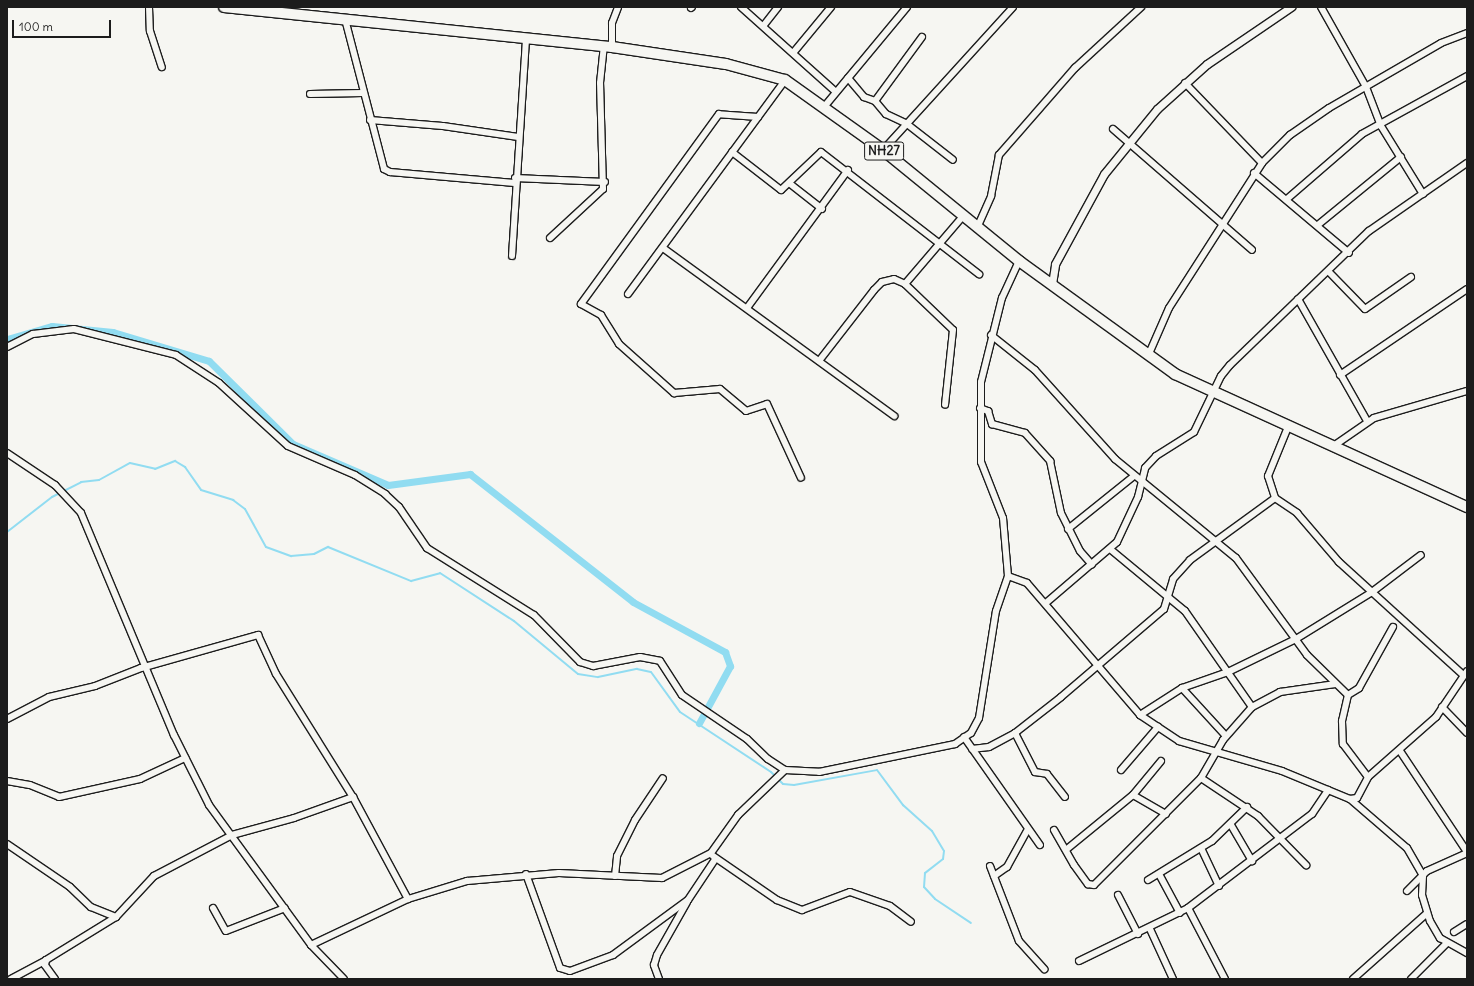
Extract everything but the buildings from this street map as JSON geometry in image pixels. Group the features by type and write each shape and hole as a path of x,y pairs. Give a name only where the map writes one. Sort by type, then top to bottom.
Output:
{"highway":[{"name":"NH27","path":"224,7 608,47 726,64 786,80 883,150 1019,261 1148,356 1212,393 1467,507"}],"street":[{"path":"149,7 150,31 162,67"},
{"path":"550,238 596,198 605,182 600,83 612,23 618,7"},
{"path":"741,7 764,25 836,92"},
{"path":"764,25 778,7"},
{"path":"793,52 830,7"},
{"path":"824,107 907,7"},
{"path":"883,150 1014,7"},
{"path":"977,228 992,196 999,155 1075,68 1141,7"},
{"path":"1052,284 1055,264 1104,174 1157,109 1185,83 1291,7"},
{"path":"1321,7 1366,87 1381,126 1423,194"},
{"path":"345,20 382,162 390,172 515,181 605,182"},
{"path":"1148,356 1169,308 1221,224 1262,163 1290,135 1366,87 1441,43 1467,33"},
{"path":"512,256 515,181 526,38"},
{"path":"875,102 922,38"},
{"path":"1287,199 1362,134 1381,126 1467,76"},
{"path":"848,78 864,97 875,102 886,114 907,124 953,160"},
{"path":"628,294 663,248 668,235 786,80"},
{"path":"1185,83 1262,163"},
{"path":"310,94 363,93"},
{"path":"758,117 720,114 581,304 600,315 619,344 674,393 720,389 746,411 767,404 801,478"},
{"path":"370,120 443,126 518,137"},
{"path":"1113,129 1130,142 1252,250"},
{"path":"732,152 776,188 781,190 821,152 848,170 942,243 979,274"},
{"path":"1319,224 1401,157"},
{"path":"1047,602 1110,550 1138,497 1141,478 1156,456 1194,432 1221,376 1298,299 1330,273 1368,231 1467,163"},
{"path":"747,308 822,209 848,170"},
{"path":"1254,173 1319,224 1349,253"},
{"path":"789,183 822,209"},
{"path":"905,284 942,243 963,216"},
{"path":"663,248 894,416"},
{"path":"7,347 33,334 74,329 176,355 219,383 288,446 355,475 385,494 399,507 428,548 534,615 580,662 593,666 653,658 660,661 682,695 785,770 819,772 927,752 964,738 979,718 996,612 1008,576 1003,518 981,462 981,382 991,334 1002,298 1019,261"},
{"path":"1330,273 1365,309 1411,277"},
{"path":"819,361 882,282 894,279 905,284 953,330 945,404"},
{"path":"1340,375 1467,289"},
{"path":"1298,299 1368,422"},
{"path":"991,334 1035,370 1134,476 1141,478 1217,541 1252,575 1296,639 1335,684 1348,695"},
{"path":"1332,446 1368,422 1467,391"},
{"path":"980,408 988,411 992,424 1025,433 1050,461 1068,529 1092,565"},
{"path":"1288,427 1268,476 1275,498 1297,513 1339,562 1465,673 1442,707 1400,751 1368,777 1361,793 1350,799"},
{"path":"7,453 55,485 73,500 81,513 185,758 209,805 311,945 344,979"},
{"path":"1068,529 1134,476"},
{"path":"972,749 989,747 1015,733 1153,619 1167,600 1173,579 1217,541 1275,498"},
{"path":"1110,550 1167,600 1185,611 1252,707"},
{"path":"1140,715 1182,688 1228,672 1296,639 1372,592 1421,555"},
{"path":"1008,576 1027,582 1047,602 1140,715 1179,741 1215,751 1350,799 1407,848 1422,876 1427,913 1446,943 1467,953"},
{"path":"1368,777 1342,744 1342,721 1348,695 1359,688 1392,627"},
{"path":"7,719 49,697 95,686 146,666 258,635 276,674 353,797 408,899"},
{"path":"1054,830 1067,849 1074,865 1092,886 1201,778 1215,751 1226,736 1252,707 1280,692 1335,684"},
{"path":"1182,688 1226,736"},
{"path":"1442,707 1467,733"},
{"path":"1121,770 1158,727"},
{"path":"1015,733 1035,772 1047,774 1065,797"},
{"path":"964,738 1040,845"},
{"path":"1400,751 1467,853 1422,876 1407,891"},
{"path":"7,781 30,784 59,797 140,778 185,758"},
{"path":"1067,849 1133,795 1161,761"},
{"path":"659,979 654,965 657,955 713,856 738,815 770,782 785,770"},
{"path":"614,876 617,856 635,820 664,778"},
{"path":"1201,778 1247,807 1282,838 1306,865"},
{"path":"1079,962 1150,929 1188,908 1252,861 1318,809 1328,790"},
{"path":"1133,795 1166,814"},
{"path":"11,979 46,960 116,917 154,876 232,835 294,818 353,797"},
{"path":"1148,880 1201,848 1231,824 1247,807"},
{"path":"1231,824 1252,861"},
{"path":"994,876 1006,867 1028,829"},
{"path":"7,844 70,887 91,907 116,917"},
{"path":"1201,848 1219,886"},
{"path":"311,945 408,899 467,881 526,874 662,878 713,856"},
{"path":"713,856 777,900 802,910 850,892 890,906 912,922"},
{"path":"990,866 1019,941 1044,969"},
{"path":"526,874 560,968 564,972 613,955 688,900"},
{"path":"1159,874 1180,913"},
{"path":"1118,895 1138,934"},
{"path":"213,908 226,931 285,908"},
{"path":"1188,908 1226,979"},
{"path":"1353,979 1427,913"},
{"path":"1454,932 1467,924"},
{"path":"1150,929 1173,979"},
{"path":"1411,979 1446,943"},
{"path":"46,960 55,979"}],"waterway":[{"path":"7,339 52,326 113,332 209,361 293,444 388,485 470,474 633,602 725,652 730,666 699,723"},
{"path":"7,532 52,497 81,482 99,480 130,463 155,469 175,461 185,467 201,490 233,500 245,509 266,547 291,556 314,554 328,547 411,581 440,573 514,621 578,674 598,677 637,669 651,672 680,712 771,772 783,784 794,785 877,770 903,805 932,831 944,851 943,859 925,873 924,887 935,899 971,923"}]}
